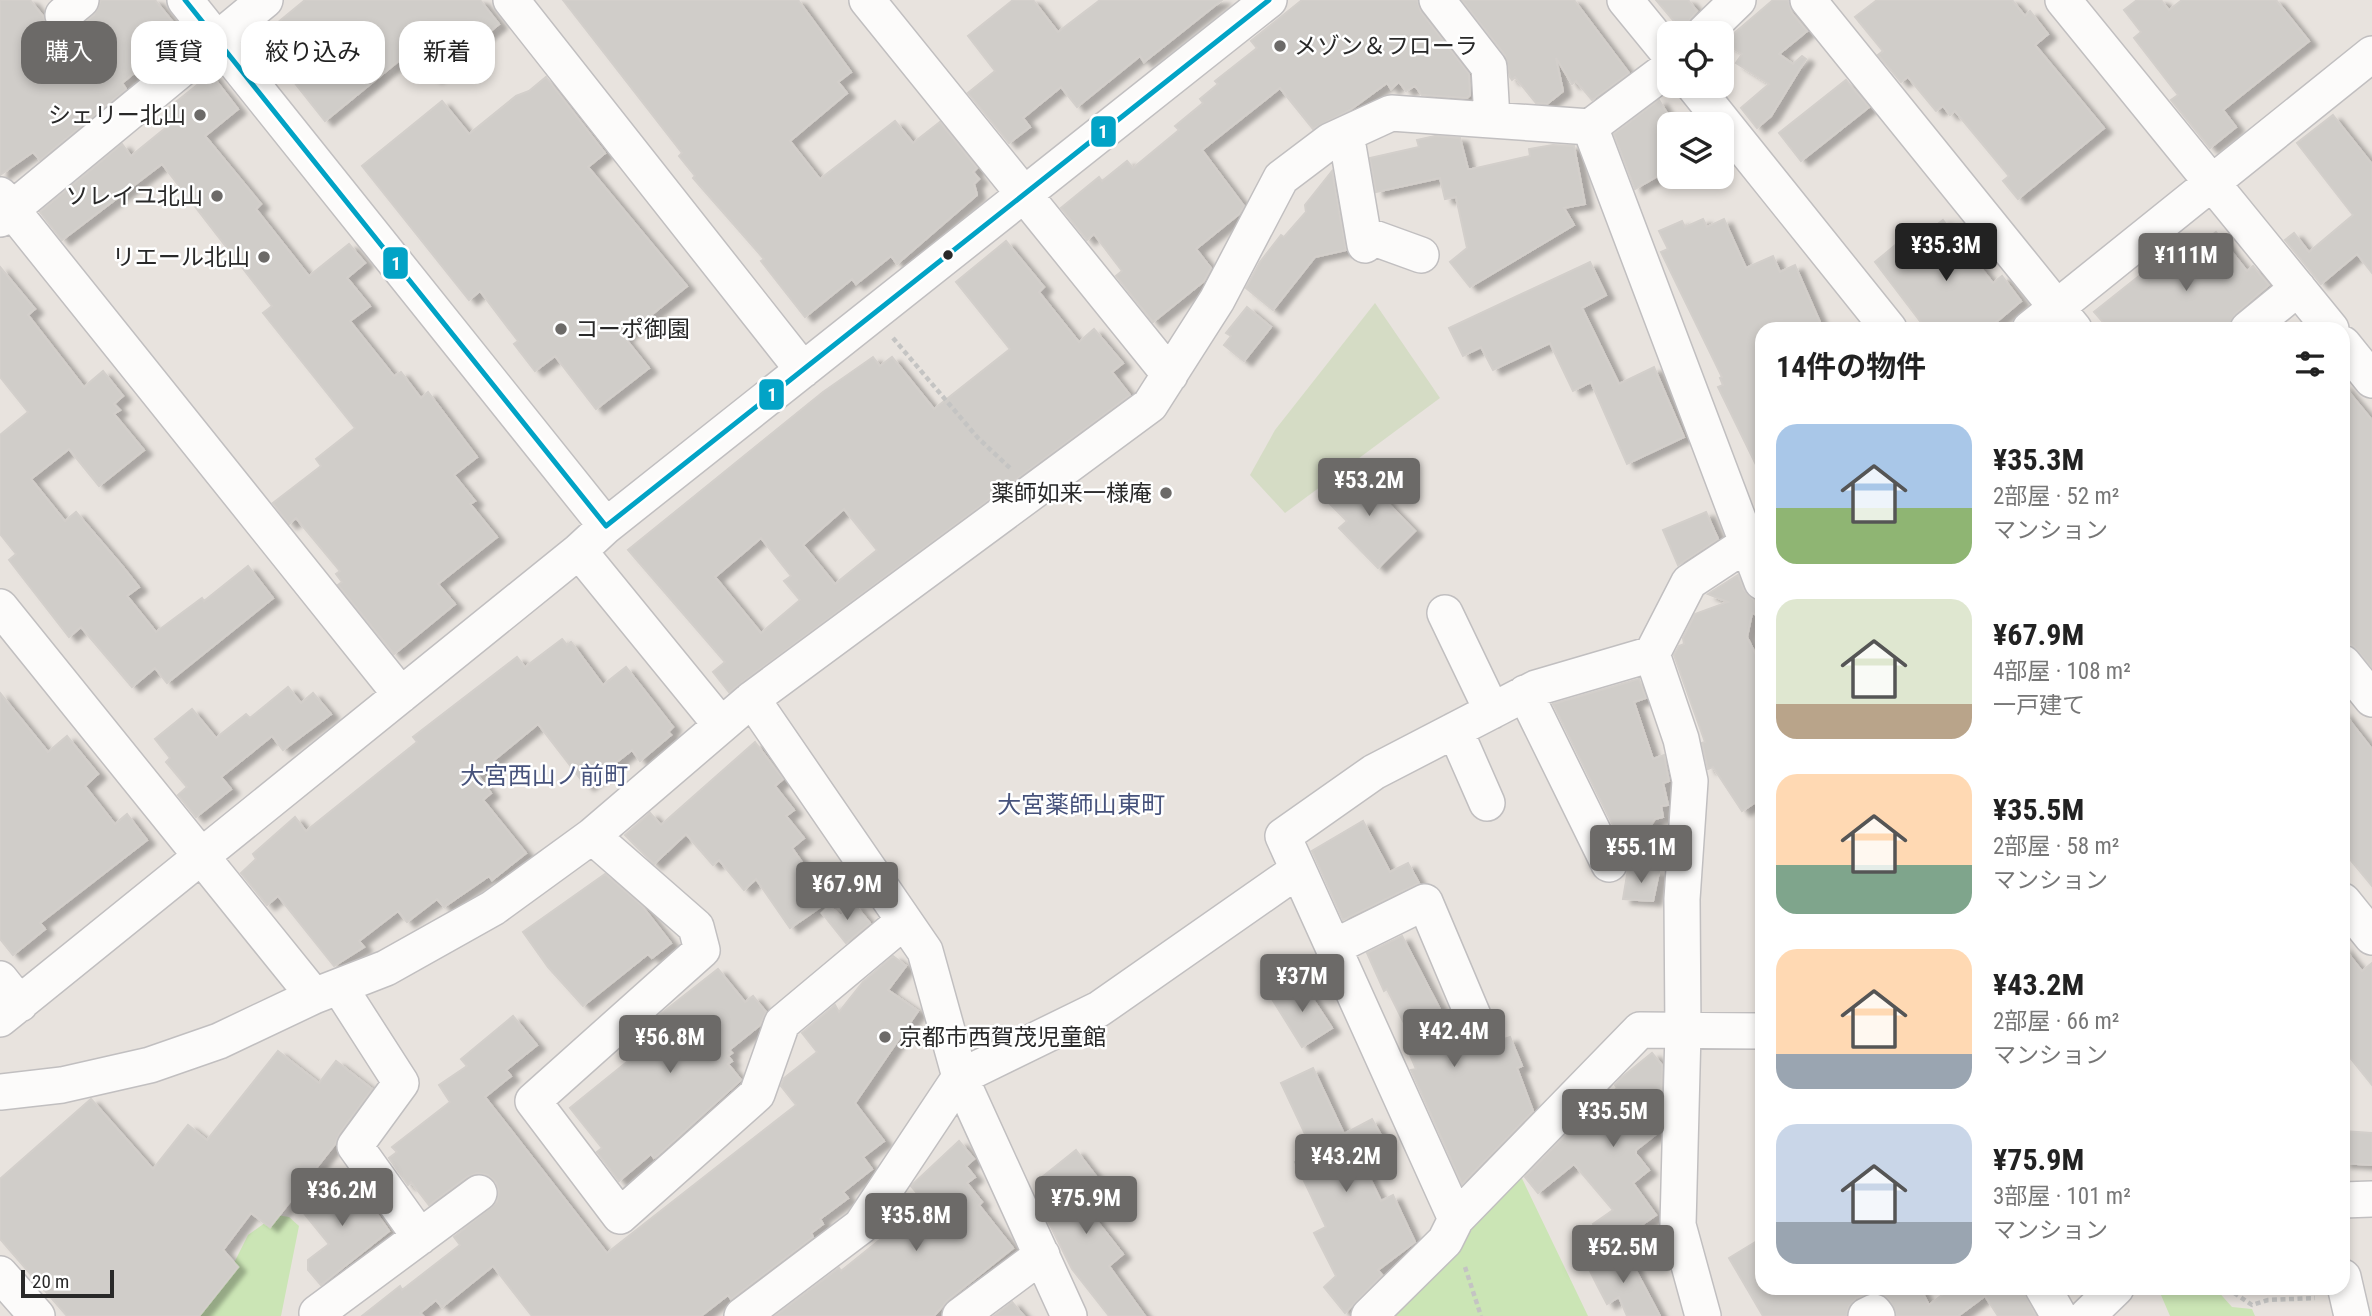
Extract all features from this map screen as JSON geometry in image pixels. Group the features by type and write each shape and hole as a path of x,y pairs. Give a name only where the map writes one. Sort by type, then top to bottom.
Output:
{"street":[{"path":"185,0 202,21"},
{"path":"227,30 265,0"},
{"path":"511,0 803,370"},
{"path":"867,0 1170,375"},
{"path":"7,1001 202,857 579,551 606,526 1023,194 1233,11 1269,0"},
{"path":"1437,0 1489,67 1492,118"},
{"path":"1625,0 1657,39"},
{"path":"1716,21 1738,0"},
{"path":"1808,0 2065,318 2213,185 2372,54"},
{"path":"2063,0 2325,322"},
{"path":"227,53 606,526"},
{"path":"0,1092 62,1085 150,1065 219,1041 386,968 493,908 592,836 752,699 1150,405 1217,300 1281,178 1330,141 1391,113 1492,118 1590,127 1657,76"},
{"path":"160,84 4,208 401,695"},
{"path":"1704,98 1883,322"},
{"path":"1590,127 1755,562"},
{"path":"1346,134 1364,239 1421,255"},
{"path":"2257,322 2298,288"},
{"path":"2350,353 2372,380"},
{"path":"1456,1219 1283,836 1374,772 1525,694 1652,654 1689,582 1748,543"},
{"path":"579,551 721,725"},
{"path":"0,607 202,857 327,992 401,1083 355,1146 420,1237"},
{"path":"1445,613 1492,711"},
{"path":"1652,654 1681,739 1690,781 1682,899 1683,1031 1678,1226 1703,1316"},
{"path":"2350,672 2372,699"},
{"path":"1525,694 1609,864"},
{"path":"752,699 925,951 960,1077 1069,1316"},
{"path":"1455,730 1487,803"},
{"path":"592,836 696,927 702,950 533,1101 620,1216 757,1094 782,1023 904,921"},
{"path":"742,1316 862,1226 960,1077 1099,1009 1298,870"},
{"path":"1334,947 1425,902 1474,1018"},
{"path":"2350,910 2372,937"},
{"path":"1368,1316 1445,1241 1456,1219 1640,1030 1755,1031"},
{"path":"317,1313 479,1193"},
{"path":"2350,1200 2372,1199"},
{"path":"960,1316 1042,1255"},
{"path":"3,1282 37,1316"},
{"path":"2047,1295 2059,1316"},
{"path":"2087,1316 2109,1295"},
{"path":"1866,1316 1874,1312 1877,1316"}],"path":[{"path":"873,314 978,438 1035,491"},
{"path":"2237,1295 2252,1305 2268,1300 2348,1296"}],"green space":[{"path":"1375,303 1440,398 1285,513 1250,475 1275,430"},
{"path":"1516,1166 1588,1316 1367,1316"},
{"path":"276,1215 289,1217 299,1226 281,1316 184,1316 227,1277 248,1235"},
{"path":"2161,1295 2221,1295 2232,1307 2252,1309 2255,1316 2170,1316"}],"building":[{"path":"0,0 30,0 45,21 21,21 21,84 117,84 117,21 86,21 94,15 101,0 155,0 172,21 131,21 131,76 122,83 126,89 40,160 33,152 0,175"},
{"path":"305,0 480,0 499,24 495,27 495,21 399,21 399,61 385,72 385,21 280,21"},
{"path":"563,0 798,0 851,72 838,82 847,93 790,141 820,179 895,121 913,143 940,122 977,168 973,172 979,179 974,184 977,195 897,264 891,256 856,284 852,279 805,317 761,261 764,259 693,178 695,176 679,156 682,153"},
{"path":"1013,0 1033,0 1058,32 1100,0 1222,0 1144,62 1140,56 1077,107 1061,87 1023,118 1030,127 1009,143 968,93 995,71 968,36"},
{"path":"1302,0 1417,0 1421,12 1469,74 1470,95 1467,98 1422,95 1415,86 1406,91 1399,82 1391,89 1387,83 1350,110 1313,129 1280,88 1202,150 1244,206 1239,214 1196,249 1211,268 1204,281 1153,322 1116,276 1122,271 1094,234 1087,240 1061,208 1099,177 1102,181 1127,161 1133,168 1179,130 1175,126 1203,103 1200,99 1218,84 1215,81 1257,48 1251,41"},
{"path":"1462,0 1574,0 1629,73 1592,100 1576,81 1572,84 1556,58 1563,91 1547,104 1536,103 1515,77 1512,80 1505,55"},
{"path":"1656,0 1688,0 1697,11 1689,21 1674,21"},
{"path":"1773,0 1788,0 1792,13 1807,31 1779,54 1793,64 1802,56 1806,59 1771,116 1757,128 1741,108 1769,84 1736,63 1742,54 1734,49 1734,33"},
{"path":"1877,0 2012,0 2025,16 2030,11 2048,34 2035,45 2104,128 2018,199 2003,181 2009,176 1955,111 1950,115 1943,106 1936,111 1908,77 1901,82 1878,55 1883,51 1855,17"},
{"path":"2137,0 2161,0 2169,10 2182,0 2276,0 2309,41 2223,110 2236,127 2210,148 2171,100 2178,95 2134,38 2141,32 2124,10"},
{"path":"546,77 605,153 588,167 687,286 624,337 649,368 596,409 555,356 535,371 514,344 518,341 480,291 469,300 362,166 442,101 469,134 516,96 529,91"},
{"path":"1846,80 1869,107 1801,161 1779,133"},
{"path":"198,84 219,84 238,109 205,136 261,204 256,209 309,276 349,244 365,263 347,278 370,306 350,321 394,376 401,372 421,398 428,392 477,457 454,475 475,501 470,504 497,537 438,584 455,604 394,654 338,585 342,582 336,574 340,571 296,518 289,524 273,503 321,466 316,459 355,428 263,313 272,306 162,164 62,240 40,212 122,144 131,156 174,121 166,110"},
{"path":"296,84 370,84 325,121"},
{"path":"1659,100 1666,112 1657,112 1657,176 1635,189 1614,134"},
{"path":"2333,115 2372,164 2372,273 2357,254 2321,284 2285,240 2294,233 2309,252 2353,215 2297,143"},
{"path":"1435,136 1460,138 1468,169 1530,156 1529,149 1553,145 1574,146 1585,204 1564,208 1574,225 1470,287 1450,262 1467,248 1456,197 1445,199 1440,178 1376,192 1370,158 1419,147 1417,140"},
{"path":"1332,171 1346,250 1315,257 1273,310 1246,288 1260,262 1281,235 1284,237 1306,212 1305,205"},
{"path":"1703,219 1707,227 1724,219 1746,268 1773,256 1780,272 1795,265 1820,322 1755,322 1755,463 1718,387 1723,385 1720,378 1722,377 1661,252 1668,249 1659,231 1682,221 1685,227"},
{"path":"1943,220 1993,283 2002,276 2021,301 1996,322 1921,322 1875,262 1899,242 1905,250"},
{"path":"2216,232 2247,271 2253,266 2269,285 2235,314 2231,322 2103,322 2094,312 2154,264 2163,274"},
{"path":"1006,241 1044,287 1039,292 1079,342 1094,329 1123,363 1112,372 1130,395 729,692 713,672 725,662 628,550 823,392 873,357 880,366 892,357 934,409 1010,349 956,282","holes":["844,509 877,550 835,584 803,545","761,538 791,576 784,581 800,600 761,633 715,577"]},
{"path":"1590,262 1606,295 1582,308 1619,384 1654,367 1684,437 1627,464 1591,382 1573,391 1550,343 1493,370 1481,347 1463,356 1449,328"},
{"path":"0,267 35,309 28,315 84,387 103,371 123,396 114,404 120,410 114,414 144,450 99,486 69,449 31,479 65,521 76,512 123,567 139,587 127,596 156,632 202,598 204,601 248,566 273,598 167,683 155,668 132,687 81,627 69,637 9,560 16,554 0,534 0,435 28,412 0,377"},
{"path":"1247,307 1271,327 1244,361 1224,345 1231,336 1226,333"},
{"path":"2350,393 2372,420 2372,667 2350,643"},
{"path":"1352,466 1415,531 1378,568 1339,528 1347,521 1328,502 1337,494 1331,487"},
{"path":"1706,512 1718,539 1678,565 1663,530"},
{"path":"1738,575 1744,590 1754,600 1755,605 1755,614 1752,613 1747,637 1755,653 1755,803 1742,811 1713,767 1708,769 1702,743 1705,742 1674,655 1679,646 1684,644 1683,638 1695,614 1728,602 1708,594"},
{"path":"562,639 567,645 571,642 603,685 626,667 673,727 668,732 671,735 640,761 632,750 586,786 538,724 477,774 491,793 483,800 526,853 492,880 489,876 444,907 437,899 407,922 398,911 359,941 364,947 334,966 278,896 267,905 241,873 256,859 253,854 295,817 306,831 417,742 413,737 517,657 525,667"},
{"path":"1639,679 1646,698 1634,702 1653,759 1664,755 1669,781 1663,783 1668,805 1661,806 1663,817 1655,819 1629,858 1553,704"},
{"path":"288,687 301,703 313,693 331,714 283,750 272,736 221,777 231,789 196,817 178,795 187,787 166,762 170,758 155,739 192,709 216,738 246,714 250,718"},
{"path":"0,693 48,752 67,736 98,774 85,786 115,824 127,814 147,840 40,923 45,929 13,955 0,939"},
{"path":"2350,721 2372,749 2372,886 2350,859"},
{"path":"755,742 783,779 775,786 794,810 786,816 804,838 792,848 829,901 790,928 756,879 744,890 719,860 713,865 686,834 654,864 625,835 650,813 661,825"},
{"path":"1363,821 1390,872 1408,863 1419,883 1343,920 1312,851"},
{"path":"1628,869 1659,872 1653,901 1623,899"},
{"path":"605,874 642,906 671,943 652,958 648,954 583,1006 548,967 523,932"},
{"path":"855,905 870,923 846,943 822,913 829,906 841,916"},
{"path":"1402,936 1442,1013 1433,1018 1449,1058 1510,1037 1522,1066 1517,1068 1533,1111 1462,1184 1411,1070 1416,1069 1408,1050 1416,1047 1387,989 1384,991 1367,953"},
{"path":"893,956 906,966 888,990 918,1011 855,1103 884,1141 863,1157 872,1169 843,1192 848,1198 820,1219 823,1224 811,1233 813,1237 731,1299 728,1295 701,1316 532,1316 493,1266 442,1307 436,1300 420,1313 423,1316 362,1316 400,1286 402,1290 460,1245 454,1237 497,1202 499,1191 496,1182 488,1175 477,1173 467,1177 429,1205 411,1182 408,1185 389,1158 397,1152 392,1147 450,1102 439,1085 467,1066 461,1059 513,1016 537,1045 506,1070 511,1076 485,1097 607,1253 796,1105 781,1086 784,1078 817,1052 802,1033 835,1005 839,1012 863,982"},
{"path":"2350,956 2362,971 2372,963 2372,1085 2350,1058"},
{"path":"718,969 745,1002 753,996 766,1012 760,1025 729,1050 732,1053 728,1056 732,1061 728,1064 741,1080 657,1156 654,1158 651,1154 619,1181 597,1152 602,1148 570,1108 638,1053 631,1045 662,1020 658,1016"},
{"path":"1301,981 1332,1028 1302,1047 1272,999"},
{"path":"278,1051 319,1083 336,1061 372,1089 339,1134 335,1144 270,1227 251,1213 223,1250 238,1267 199,1316 67,1316 0,1239 0,1179 91,1099 153,1169 188,1125 207,1140"},
{"path":"1652,1053 1662,1065 1660,1131 1636,1150 1636,1154 1649,1170 1633,1183 1656,1215 1610,1247 1593,1224 1613,1210 1574,1164 1538,1193 1525,1177 1591,1109 1617,1088 1615,1085 1621,1078"},
{"path":"1313,1068 1344,1134 1372,1119 1386,1144 1360,1158 1381,1201 1393,1195 1415,1242 1378,1270 1382,1275 1345,1313 1324,1287 1336,1276 1314,1233 1326,1227 1295,1162 1314,1153 1281,1083"},
{"path":"2350,1131 2372,1133 2372,1165 2350,1163"},
{"path":"959,1141 974,1159 966,1166 975,1177 967,1183 982,1202 979,1205 1013,1248 948,1300 934,1316 775,1316 839,1268 841,1271 902,1222 899,1218 922,1199 911,1186"},
{"path":"1076,1150 1099,1180 1078,1197 1123,1254 1109,1266 1145,1316 1109,1316 1072,1269 1048,1221 1062,1214 1036,1182"},
{"path":"349,1174 389,1231 321,1285 308,1270 308,1260 329,1244 302,1211"},
{"path":"1755,1242 1755,1295 1866,1295 1856,1298 1849,1306 1846,1316 1763,1316 1729,1258"},
{"path":"1624,1248 1660,1316 1627,1316 1619,1297 1607,1304 1588,1267"},
{"path":"1881,1295 1924,1295 1929,1305 1942,1295 2026,1295 2036,1316 1998,1316 1985,1296 1958,1316 1897,1316 1890,1300"},
{"path":"1012,1302 1024,1316 994,1316"}],"transit line":[{"name":"1","path":"185,0 606,526"},
{"name":"1","path":"606,526 1269,0"}],"place":[{"name":"メゾン＆フローラ","path":"1280,46"},
{"name":"シェリー北山","path":"200,115"},
{"name":"ソレイユ北山","path":"217,196"},
{"name":"リエール北山","path":"264,257"},
{"name":"コーポ御園","path":"561,329"},
{"name":"薬師如来一様庵","path":"1166,493"},
{"name":"京都市西賀茂児童館","path":"885,1037"}],"district":[{"name":"大宮西山ノ前町","path":"544,776"},
{"name":"大宮薬師山東町","path":"1081,805"}]}
